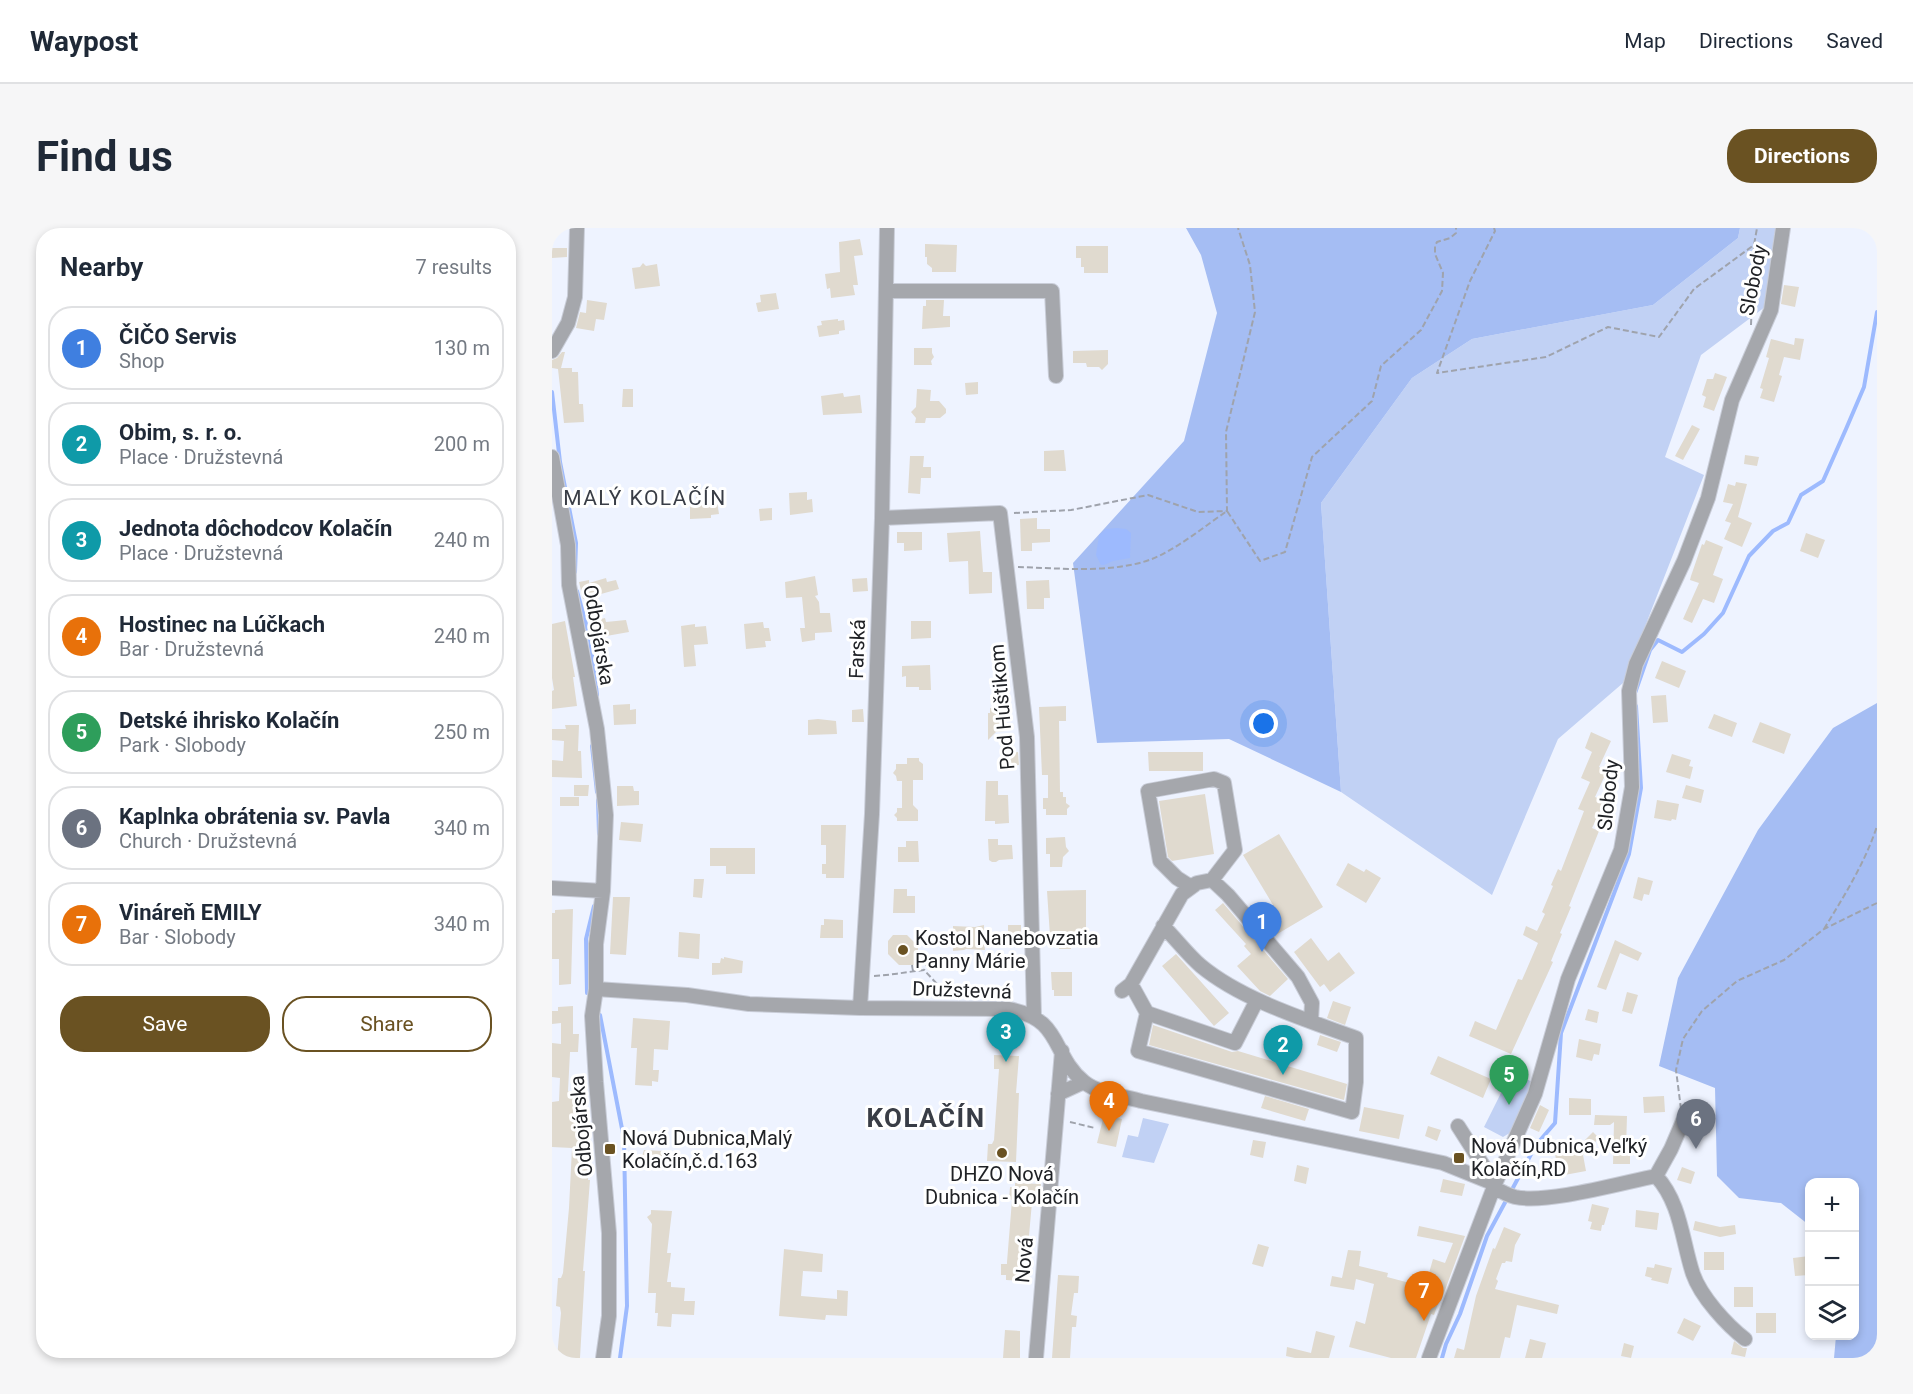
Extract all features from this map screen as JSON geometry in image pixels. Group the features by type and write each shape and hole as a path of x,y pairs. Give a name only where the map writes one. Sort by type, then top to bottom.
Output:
{"street":[{"path":"552,351 567,323 574,297 577,228"},
{"name":"Farská","path":"860,1008 872,814 882,518 887,228"},
{"name":"Slobody","path":"1430,1358 1502,1190 1535,1094 1569,979 1621,850 1632,787 1629,691 1636,664 1684,561 1708,498 1732,400 1772,310 1783,228"},
{"path":"886,291 1052,291 1056,375"},
{"name":"Odbojárska","path":"552,457 568,545 569,585 597,729 606,815 603,891 592,1016 610,1264 609,1316 603,1358"},
{"path":"882,518 1000,513"},
{"name":"Pod Húštikom","path":"1000,513 1027,737 1034,1016"},
{"path":"1191,887 1177,878 1160,861 1148,791 1214,779 1224,783 1235,850 1212,880 1197,882 1191,887 1182,894 1127,987 1147,1013 1235,1043 1257,1000"},
{"path":"1212,880 1228,895 1298,977 1312,1003 1311,1021"},
{"path":"552,888 603,891"},
{"path":"1147,1013 1138,1051 1352,1112 1356,1082 1356,1038 1257,1000 1202,966 1163,926"},
{"name":"Družstevná","path":"596,989 687,995 749,1004 860,1008 1008,1009 1034,1016 1049,1030 1073,1070 1084,1082"},
{"name":"Nová","path":"1036,1358 1062,1051"},
{"path":"1058,1094 1084,1082 1096,1089 1141,1101 1443,1163 1502,1190 1530,1198 1563,1195 1656,1176 1683,1121"},
{"path":"1458,1126 1502,1190"},
{"path":"1656,1176 1665,1185 1674,1202 1694,1277 1700,1289 1731,1328 1745,1339"}],"path":[{"path":"1238,228 1250,265 1255,312 1226,432 1227,511 1260,561 1285,552 1312,457 1372,402 1381,366 1421,330 1442,291 1443,273 1435,255 1435,246 1437,242 1450,238 1456,233 1456,228"},
{"path":"1494,228 1495,231 1470,281 1437,373 1546,357 1608,327 1659,337 1694,289 1754,245"},
{"path":"1750,333 1754,245 1758,228"},
{"path":"1000,513 1071,510 1148,495 1198,512 1227,511"},
{"path":"1006,567 1104,569 1152,559 1190,537 1227,511"},
{"path":"1824,929 1851,884 1873,840 1877,826"},
{"path":"1683,1121 1676,1070 1683,1039 1702,1011 1737,981 1784,960 1824,929 1877,903"},
{"path":"918,958 925,959 927,965 924,970"},
{"path":"912,965 913,971"},
{"path":"862,976 896,975 924,970"},
{"path":"924,970 938,985 938,997"},
{"path":"1055,1119 1095,1128"}],"shaded area":[{"path":"1186,228 1740,228 1738,238 1653,305 1472,339 1412,378 1321,503 1341,792 1229,739 1097,743 1073,563 1184,441 1217,313 1201,255"},
{"path":"1740,228 1781,228 1765,307 1701,355 1665,457 1704,475 1623,683 1558,739 1492,895 1341,792 1321,503 1412,378 1472,339 1653,305 1738,238"},
{"path":"1106,529 1126,529 1131,533 1130,558 1101,565 1096,555 1099,535"},
{"path":"1877,703 1877,1358 1834,1358 1836,1340 1859,1340 1859,1178 1805,1178 1805,1222 1781,1203 1739,1198 1717,1176 1715,1088 1659,1066 1678,978 1758,830 1833,728"},
{"path":"1512,1071 1532,1082 1513,1131 1503,1137 1484,1127"},
{"path":"1143,1118 1169,1124 1154,1163 1122,1157 1128,1135 1138,1137"}],"building":[{"path":"860,239 863,255 854,256 858,285 853,285 855,295 831,298 825,274 840,272 839,242"},
{"path":"925,244 957,245 956,272 932,272 932,268 927,264 927,257 925,257"},
{"path":"1076,246 1108,246 1108,273 1084,273 1081,258 1076,258"},
{"path":"552,248 567,248 567,257 552,258"},
{"path":"643,263 646,266 657,264 660,286 635,289 632,268 640,267"},
{"path":"1784,285 1799,287 1795,307 1781,304"},
{"path":"776,293 779,309 758,312 756,303 761,302 760,295"},
{"path":"587,300 607,303 604,320 596,319 594,331 576,328 580,312 586,313"},
{"path":"926,300 944,300 943,316 950,316 950,327 922,329 923,306 926,306"},
{"path":"838,319 838,321 844,320 845,330 839,331 839,334 819,337 817,326 822,325 821,321"},
{"path":"1795,338 1804,339 1800,360 1784,357 1779,375 1782,376 1774,402 1760,398 1763,389 1760,388 1769,358 1766,357 1771,339 1794,345"},
{"path":"914,348 932,348 934,357 931,361 932,365 914,365"},
{"path":"1108,350 1108,364 1102,370 1099,367 1087,367 1086,363 1073,363 1073,351"},
{"path":"565,352 561,368 572,368 572,372 578,372 579,404 583,404 584,422 564,423 558,369 552,368 552,360"},
{"path":"1715,373 1727,377 1714,411 1703,407 1706,397 1702,395 1707,379 1713,379"},
{"path":"978,382 978,394 966,395 965,383"},
{"path":"623,389 633,389 633,407 622,407"},
{"path":"917,389 931,390 930,401 939,401 946,409 946,413 940,418 926,418 925,423 915,423 916,418 911,412 916,407"},
{"path":"843,393 844,397 860,395 862,413 823,415 821,396"},
{"path":"1692,425 1700,429 1683,460 1675,456"},
{"path":"1064,450 1066,471 1044,471 1044,451"},
{"path":"1745,455 1759,457 1757,466 1744,464"},
{"path":"910,456 924,456 923,467 931,467 931,478 921,478 920,494 908,493"},
{"path":"1736,482 1747,484 1738,517 1752,523 1742,547 1724,539 1731,523 1725,521 1733,504 1723,502 1728,484 1735,486"},
{"path":"807,492 807,500 812,499 813,512 790,515 789,493"},
{"path":"716,495 719,514 711,515 711,518 690,519 690,504 696,504 696,497"},
{"path":"772,508 772,520 760,521 759,509"},
{"path":"1037,518 1037,529 1050,529 1050,542 1032,543 1032,551 1021,551 1020,519"},
{"path":"980,531 983,572 992,572 992,593 969,594 968,561 949,562 947,533"},
{"path":"897,532 922,532 922,550 904,551 904,543 897,543"},
{"path":"1806,533 1825,540 1818,558 1800,551"},
{"path":"1706,540 1723,547 1713,575 1723,579 1714,603 1703,599 1692,623 1683,619 1699,583 1690,580 1702,544 1704,545"},
{"path":"815,576 818,595 815,596 819,602 820,613 830,613 832,632 815,633 815,640 802,642 800,628 805,628 802,597 786,598 785,582"},
{"path":"606,578 607,582 616,580 619,589 583,599 579,582 589,580 589,583"},
{"path":"867,578 868,591 853,592 852,579"},
{"path":"1049,580 1050,598 1044,598 1044,609 1027,609 1026,581"},
{"path":"605,618 606,622 626,620 629,632 595,638 592,621"},
{"path":"565,621 575,677 573,677 577,706 552,709 552,691 554,690 552,624"},
{"path":"911,621 931,621 931,638 911,639"},
{"path":"763,622 764,628 769,628 771,641 765,641 766,647 746,649 744,624"},
{"path":"695,624 695,627 706,626 708,644 694,645 696,666 684,667 681,626"},
{"path":"1662,661 1686,671 1679,688 1655,678"},
{"path":"930,665 931,690 906,687 906,676 902,677 902,666"},
{"path":"1666,695 1668,722 1653,723 1651,696"},
{"path":"630,704 630,710 636,709 636,724 614,725 613,705"},
{"path":"1066,706 1066,721 1059,721 1060,792 1063,792 1066,803 1070,806 1067,809 1067,815 1046,815 1046,809 1043,809 1043,798 1048,798 1048,775 1042,775 1039,707"},
{"path":"1001,707 1001,713 1004,713 1005,731 996,732 988,740 988,713 990,713 990,708"},
{"path":"863,709 864,722 852,722 852,710"},
{"path":"1714,714 1737,723 1732,737 1708,728"},
{"path":"808,720 836,721 837,734 808,735"},
{"path":"1760,722 1791,734 1784,754 1752,742"},
{"path":"565,725 579,725 578,751 581,751 582,778 552,777 552,760 563,761 564,741 552,740 552,729 566,729"},
{"path":"1591,732 1611,741 1599,767 1607,771 1595,797 1605,801 1592,828 1599,831 1569,906 1571,907 1551,961 1553,962 1511,1054 1469,1036 1475,1021 1496,1030 1518,979 1522,980 1538,943 1523,935 1526,926 1537,931 1545,914 1542,912 1553,886 1551,885 1558,869 1561,871 1584,811 1578,809 1590,782 1581,778 1592,752 1585,748"},
{"path":"1018,752 1019,765 1006,766 1005,753"},
{"path":"1148,752 1203,752 1203,771 1149,771"},
{"path":"1672,754 1691,760 1689,766 1693,767 1690,779 1666,772"},
{"path":"907,758 919,758 923,764 923,780 913,780 913,805 918,810 918,821 897,821 894,815 897,808 902,808 902,781 897,781 893,773 896,764 907,764"},
{"path":"986,781 998,781 998,795 1008,795 1009,823 995,824 995,821 985,821"},
{"path":"574,785 589,785 588,796 574,796"},
{"path":"1686,785 1704,790 1701,803 1682,798"},
{"path":"617,786 633,786 634,791 639,791 639,805 617,806"},
{"path":"1205,794 1214,854 1172,861 1168,857 1159,801"},
{"path":"560,797 579,797 579,806 560,806"},
{"path":"1657,800 1679,804 1676,820 1654,818"},
{"path":"621,822 643,824 641,842 619,840"},
{"path":"821,825 846,825 844,878 826,878 826,874 822,874 822,864 826,864 826,845 821,845"},
{"path":"1279,834 1323,907 1274,936 1266,926 1268,924 1261,913 1273,905 1243,855"},
{"path":"1065,837 1069,851 1063,857 1062,867 1050,867 1050,854 1046,854 1046,838"},
{"path":"988,839 998,839 998,845 1012,845 1013,859 996,862 989,860"},
{"path":"906,841 918,841 919,862 898,862 898,847 906,847"},
{"path":"710,848 755,848 755,874 726,874 726,866 710,866"},
{"path":"1348,863 1364,872 1366,869 1381,878 1366,903 1336,885"},
{"path":"1638,877 1653,881 1649,895 1644,894 1642,901 1633,898"},
{"path":"694,879 704,879 702,898 693,897"},
{"path":"894,889 907,889 907,896 915,896 915,913 893,913"},
{"path":"1086,890 1086,935 1080,936 1080,946 1059,949 1059,936 1050,936 1047,891"},
{"path":"613,897 630,897 626,955 610,954"},
{"path":"1223,903 1288,979 1270,996 1260,991 1237,966 1251,954 1244,946 1246,944 1215,910"},
{"path":"573,909 571,984 559,985 559,959 552,959 552,913 555,913 555,910"},
{"path":"824,919 843,920 843,938 820,938"},
{"path":"984,925 984,933 980,938 984,942 985,950 953,951 953,926"},
{"path":"1008,925 1021,925 1021,934 1008,934"},
{"path":"679,932 700,934 699,959 678,957"},
{"name":"Kostol Nanebovzatia Panny Márie","path":"893,935 907,935 918,946 918,965 899,965 888,954 888,941"},
{"path":"1311,938 1328,961 1339,952 1355,973 1330,992 1324,984 1320,987 1294,952"},
{"path":"1615,940 1642,953 1638,961 1620,953 1606,990 1597,987"},
{"path":"1176,954 1229,1013 1214,1026 1162,966"},
{"path":"724,957 743,961 742,973 712,975 712,963 720,963 721,958 724,959"},
{"path":"1051,972 1072,972 1072,996 1054,996"},
{"path":"1627,992 1638,995 1632,1014 1622,1011"},
{"path":"1333,1001 1351,1007 1345,1025 1327,1018"},
{"path":"573,1006 573,1034 579,1034 578,1052 570,1052 568,1091 581,1091 579,1123 585,1123 584,1155 589,1155 588,1180 590,1180 583,1271 585,1271 580,1358 557,1358 561,1313 560,1307 556,1306 558,1278 561,1278 563,1273 572,1148 552,1147 552,1102 559,1101 560,1078 552,1077 552,1043 561,1044 561,1023 552,1024 552,1011 558,1011 558,1007"},
{"path":"1588,1009 1599,1012 1597,1023 1585,1020"},
{"path":"633,1018 670,1021 668,1050 654,1049 653,1070 659,1070 658,1082 652,1081 652,1086 635,1085 637,1048 631,1048"},
{"path":"1153,1025 1232,1052 1238,1051 1347,1084 1344,1100 1149,1045"},
{"path":"1320,1035 1341,1042 1337,1052 1317,1045"},
{"path":"1579,1039 1601,1044 1599,1055 1594,1054 1592,1061 1576,1057"},
{"path":"994,1055 1019,1056 1016,1093 1019,1093 1016,1162 987,1161 988,1144 992,1144 994,1140 999,1069 994,1069"},
{"path":"1438,1056 1491,1079 1483,1098 1430,1074"},
{"path":"1265,1096 1309,1109 1305,1121 1261,1108"},
{"path":"1664,1096 1665,1112 1644,1113 1643,1097"},
{"path":"1569,1098 1591,1099 1591,1115 1569,1115"},
{"path":"1540,1105 1549,1110 1539,1132 1530,1128"},
{"path":"1364,1107 1404,1115 1399,1139 1359,1131"},
{"path":"1104,1115 1122,1119 1116,1147 1097,1143"},
{"path":"1595,1115 1627,1116 1626,1149 1630,1149 1630,1164 1613,1164 1614,1122 1610,1125 1594,1125"},
{"path":"1428,1126 1441,1130 1437,1141 1425,1136"},
{"path":"1593,1132 1599,1138 1583,1155 1586,1171 1559,1176 1555,1154 1574,1151"},
{"path":"1253,1140 1266,1142 1263,1158 1250,1155"},
{"path":"644,1150 663,1151 662,1170 643,1169"},
{"path":"1297,1165 1309,1168 1306,1184 1294,1181"},
{"path":"1682,1167 1695,1172 1691,1184 1677,1180"},
{"path":"1443,1179 1465,1184 1462,1196 1440,1192"},
{"path":"1015,1183 1041,1184 1040,1202 1032,1202 1025,1281 1006,1280 1006,1275 1001,1275 1001,1264 1007,1264 1012,1200 1009,1199 1010,1187 1015,1188"},
{"path":"1592,1204 1609,1208 1601,1231 1590,1229 1592,1222 1588,1221"},
{"path":"651,1210 672,1211 667,1253 671,1253 667,1282 671,1282 671,1287 685,1288 684,1301 695,1301 694,1315 672,1314 671,1327 657,1326 656,1293 648,1293 652,1224 647,1217 651,1214"},
{"path":"1636,1210 1659,1213 1657,1230 1635,1227"},
{"path":"1695,1221 1720,1227 1735,1225 1736,1234 1720,1237 1693,1230"},
{"path":"1419,1226 1465,1236 1441,1301 1434,1315 1431,1314 1416,1358 1391,1358 1349,1347 1356,1321 1365,1324 1374,1284 1356,1279 1354,1290 1330,1286 1332,1276 1342,1278 1348,1250 1361,1251 1359,1266 1388,1273 1387,1277 1425,1287 1433,1259 1445,1263 1453,1243 1417,1236"},
{"path":"1504,1227 1521,1234 1515,1245 1512,1262 1502,1263 1495,1289 1559,1305 1557,1314 1517,1305 1510,1338 1505,1337 1500,1358 1454,1358 1457,1348 1464,1350 1476,1296 1493,1248 1495,1249"},
{"path":"1258,1244 1269,1247 1263,1267 1252,1264"},
{"path":"784,1249 823,1254 822,1272 803,1271 801,1296 837,1299 837,1290 848,1291 847,1316 826,1315 825,1320 779,1316"},
{"path":"1704,1252 1724,1252 1724,1270 1704,1270"},
{"path":"1805,1256 1805,1275 1795,1276 1793,1258"},
{"path":"1655,1264 1672,1268 1668,1284 1651,1280 1652,1278 1645,1276 1647,1267 1654,1268"},
{"path":"1058,1275 1079,1276 1078,1293 1074,1293 1071,1315 1077,1316 1076,1327 1072,1327 1070,1358 1052,1358"},
{"path":"1734,1287 1753,1287 1753,1307 1734,1307"},
{"path":"1756,1313 1776,1313 1776,1333 1756,1333"},
{"path":"1684,1318 1701,1326 1693,1341 1677,1333"},
{"path":"1005,1330 1020,1331 1020,1358 1003,1358"},
{"path":"1316,1331 1335,1336 1329,1358 1286,1356 1287,1347 1311,1353"},
{"path":"1530,1339 1546,1343 1542,1358 1525,1358"},
{"path":"1734,1341 1743,1348 1747,1348 1745,1357 1731,1354"},
{"path":"1624,1343 1634,1346 1631,1358 1621,1356"}],"waterway":[{"path":"1635,693 1650,650 1658,640 1682,652 1704,634 1723,613 1749,556 1773,531 1788,523 1801,495 1823,481 1864,387 1877,312"},
{"path":"552,392 560,462 576,543 575,572"},
{"path":"577,591 590,639 597,695"},
{"path":"1442,1358 1487,1236 1536,1145 1555,1123 1561,1033 1629,854 1641,788 1636,706"},
{"path":"592,746 597,792"},
{"path":"598,800 599,834"},
{"path":"587,993 586,939 594,906"},
{"path":"600,1015 624,1139 627,1306 620,1358"}],"place":[{"name":"Kostol Nanebovzatia Panny Márie","path":"903,950"},
{"name":"ČIČO Servis","path":"1262,952"},
{"name":"Jednota dôchodcov Kolačín","path":"1006,1062"},
{"name":"Obim, s. r. o.","path":"1283,1075"},
{"name":"Detské ihrisko Kolačín","path":"1509,1105"},
{"name":"Hostinec na Lúčkach","path":"1109,1131"},
{"name":"Nová Dubnica,Malý Kolačín,č.d.163","path":"610,1149"},
{"name":"Kaplnka obrátenia sv. Pavla","path":"1696,1149"},
{"name":"DHZO Nová Dubnica - Kolačín","path":"1002,1153"},
{"name":"Nová Dubnica,Veľký Kolačín,RD","path":"1459,1158"},
{"name":"Vináreň EMILY","path":"1424,1321"}],"district":[{"name":"MALÝ KOLAČÍN","path":"645,498"},
{"name":"KOLAČÍN","path":"926,1118"}]}
